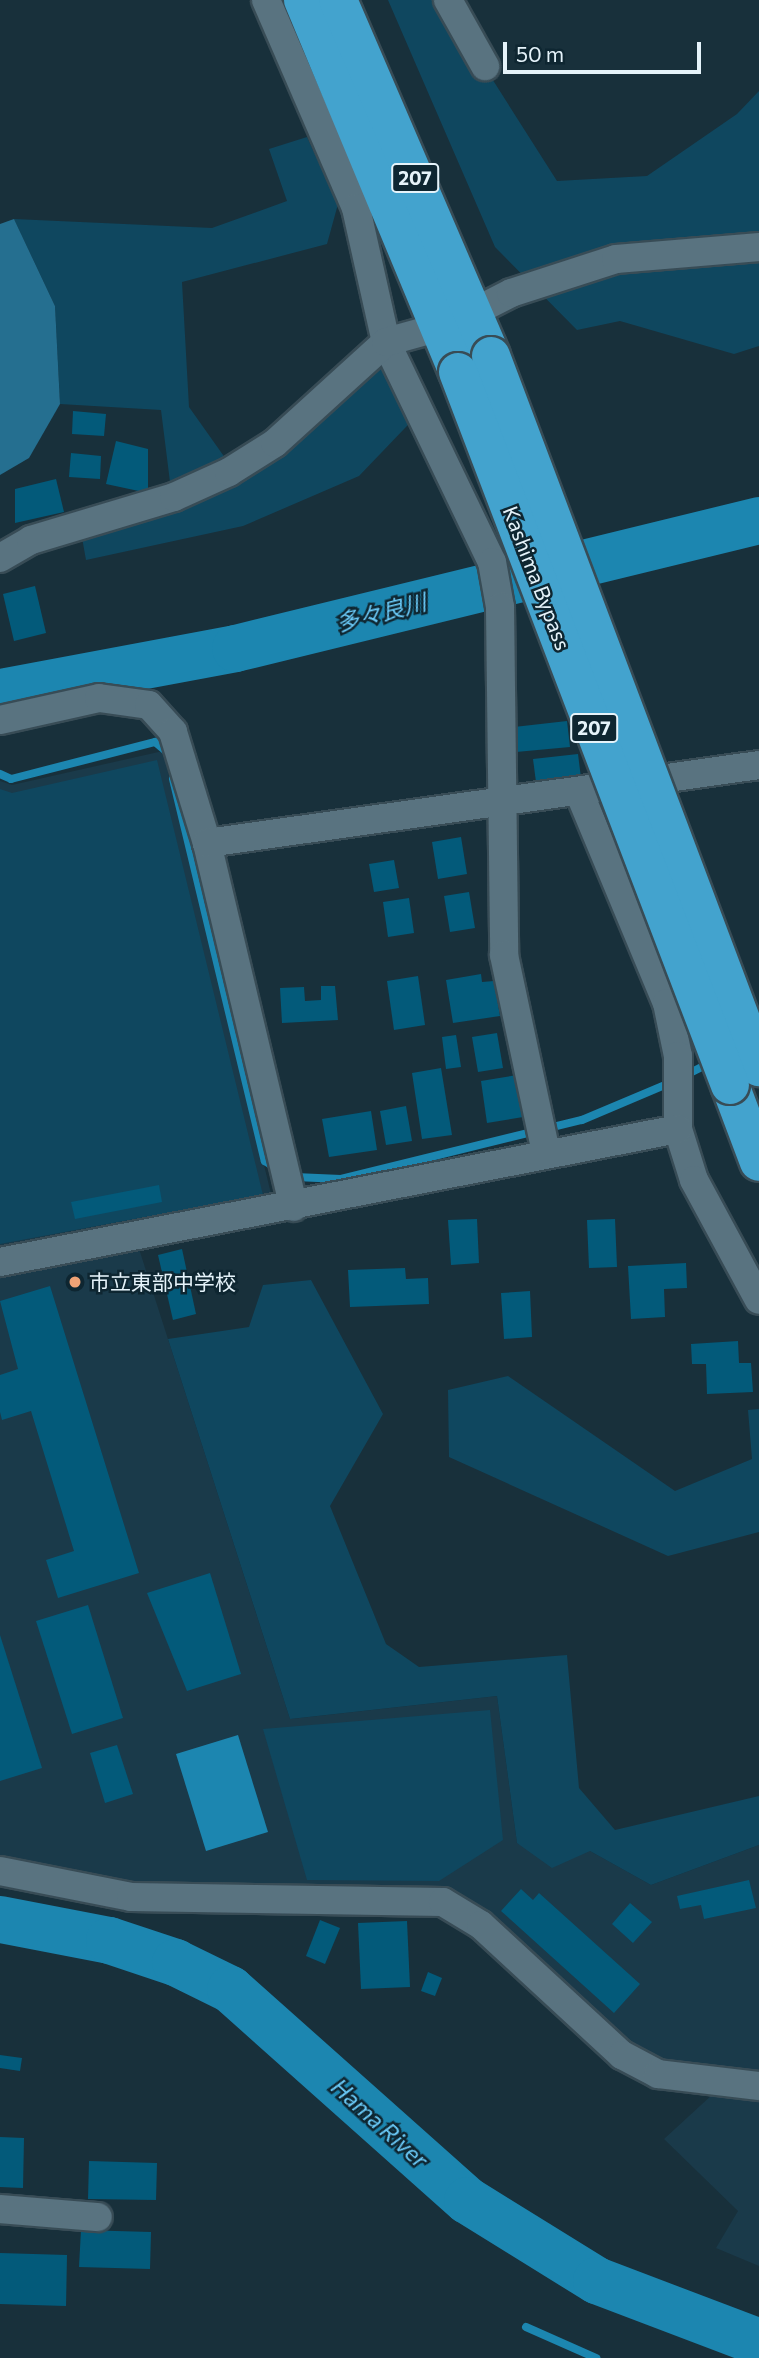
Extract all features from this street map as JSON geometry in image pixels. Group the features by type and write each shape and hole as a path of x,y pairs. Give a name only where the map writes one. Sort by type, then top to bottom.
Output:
{"highway":[{"name":"Kashima Bypass","path":"303,0 475,364 744,1076 759,1162"},
{"name":"Kashima Bypass","path":"338,0 456,320"}],"street":[{"path":"265,0 356,208 386,342 492,562 500,607 499,803 504,955 546,1152"},
{"path":"448,0 485,66"},
{"path":"0,558 31,540 174,497 229,472 275,443 386,342 456,320 511,293 617,259 759,247"},
{"path":"0,720 99,698 149,705 173,732 207,844 289,1186"},
{"path":"207,844 759,765"},
{"path":"579,792 667,1003 678,1056 678,1129 694,1180 759,1300"},
{"path":"678,1056 759,1011"},
{"path":"0,1262 289,1186 546,1152 678,1129"},
{"path":"0,1871 131,1896 443,1902 481,1925 622,2055 658,2074 759,2086"},
{"path":"0,2209 98,2217"}],"shaded area":[{"path":"388,0 442,0 557,181 647,176 737,114 759,91 759,346 734,354 620,321 577,330 495,247"},
{"path":"307,137 338,204 327,244 182,282 189,407 228,462 349,369 410,357 428,404 359,476 243,526 86,560 81,532 173,506 161,410 60,404 55,306 14,219 212,228 287,201 269,149"},
{"path":"14,219 55,306 60,404 29,458 0,475 0,224"},
{"name":"市立東部中学校","path":"163,751 273,1202 132,1227 290,1719 497,1696 517,1843 590,1851 651,1885 759,1845 759,2266 716,2248 738,2211 664,2139 713,2094 641,2077 442,1888 131,1888 0,1861 0,781 12,785"},
{"path":"157,760 263,1195 0,1244 0,789 12,793"},
{"path":"311,1280 383,1414 330,1506 386,1644 419,1667 567,1655 579,1788 615,1830 759,1796 759,1845 651,1885 590,1851 552,1868 517,1843 497,1696 290,1719 168,1339 249,1327 263,1285"},
{"path":"508,1376 675,1491 752,1459 748,1410 759,1409 759,1532 668,1556 449,1457 448,1390"},
{"path":"490,1710 503,1840 439,1881 307,1880 263,1729"},
{"path":"238,1735 268,1832 206,1851 176,1754"}],"building":[{"path":"73,411 106,414 104,436 72,434"},
{"path":"116,441 148,449 148,493 106,484"},
{"path":"71,453 101,456 100,479 69,477"},
{"path":"56,479 64,512 15,523 15,489"},
{"path":"35,586 46,633 14,641 3,594"},
{"path":"567,721 570,747 516,752 514,727"},
{"path":"578,754 581,778 536,782 533,759"},
{"path":"461,837 467,874 438,879 432,842"},
{"path":"394,860 399,888 374,892 369,864"},
{"path":"469,892 475,928 450,932 444,896"},
{"path":"409,898 414,933 388,937 383,902"},
{"path":"481,974 482,982 494,981 500,1016 453,1023 446,980"},
{"path":"418,976 425,1025 394,1030 387,981"},
{"path":"321,986 335,986 338,1020 282,1023 280,988 304,987 305,1001 321,1000"},
{"path":"497,1033 503,1068 478,1072 472,1037"},
{"path":"456,1035 461,1067 446,1069 442,1037"},
{"path":"441,1068 452,1135 422,1139 412,1073"},
{"path":"517,1075 523,1117 487,1123 481,1081"},
{"path":"406,1106 412,1141 386,1145 380,1111"},
{"path":"371,1111 377,1150 329,1157 322,1119"},
{"path":"159,1185 162,1202 75,1219 71,1202"},
{"path":"477,1219 479,1263 451,1265 448,1220"},
{"path":"615,1219 617,1267 589,1268 587,1220"},
{"path":"182,1249 196,1314 173,1320 158,1255"},
{"path":"686,1263 687,1288 664,1289 665,1317 631,1319 628,1266"},
{"path":"405,1268 406,1279 428,1278 429,1304 350,1307 348,1270"},
{"path":"50,1286 139,1573 58,1598 46,1560 74,1551 31,1411 2,1420 0,1412 0,1375 18,1369 0,1301"},
{"path":"530,1291 532,1337 504,1339 501,1293"},
{"path":"738,1341 739,1363 751,1363 753,1392 707,1394 706,1364 692,1364 691,1344"},
{"path":"210,1573 241,1674 187,1691 147,1593"},
{"path":"88,1605 123,1718 72,1734 36,1621"},
{"path":"0,1635 42,1768 0,1781"},
{"path":"117,1745 133,1794 105,1803 90,1753"},
{"path":"749,1880 756,1908 704,1919 701,1905 680,1909 677,1896"},
{"path":"521,1889 533,1900 539,1893 640,1984 614,2013 501,1911"},
{"path":"630,1903 652,1922 633,1943 612,1924"},
{"path":"320,1920 340,1928 325,1964 306,1956"},
{"path":"407,1921 410,1987 361,1989 358,1923"},
{"path":"428,1972 442,1978 435,1996 421,1991"},
{"path":"0,2055 22,2058 20,2071 0,2068"},
{"path":"0,2137 24,2138 23,2188 0,2187"},
{"path":"89,2161 157,2163 156,2200 88,2199"},
{"path":"81,2230 151,2232 150,2269 79,2267"},
{"path":"0,2253 67,2255 66,2306 0,2304"}],"waterway":[{"name":"多々良川","path":"0,692 235,648 759,520"},
{"path":"0,774 11,779 155,742 167,752"},
{"path":"173,779 265,1161 277,1169"},
{"path":"684,1076 710,1063"},
{"path":"295,1177 341,1179 582,1120 672,1082"},
{"name":"Hama River","path":"0,1919 109,1940 175,1962 230,1989 467,2200 596,2280 759,2342"},
{"path":"526,2327 596,2358"}],"place":[{"name":"市立東部中学校","path":"75,1282"}]}
